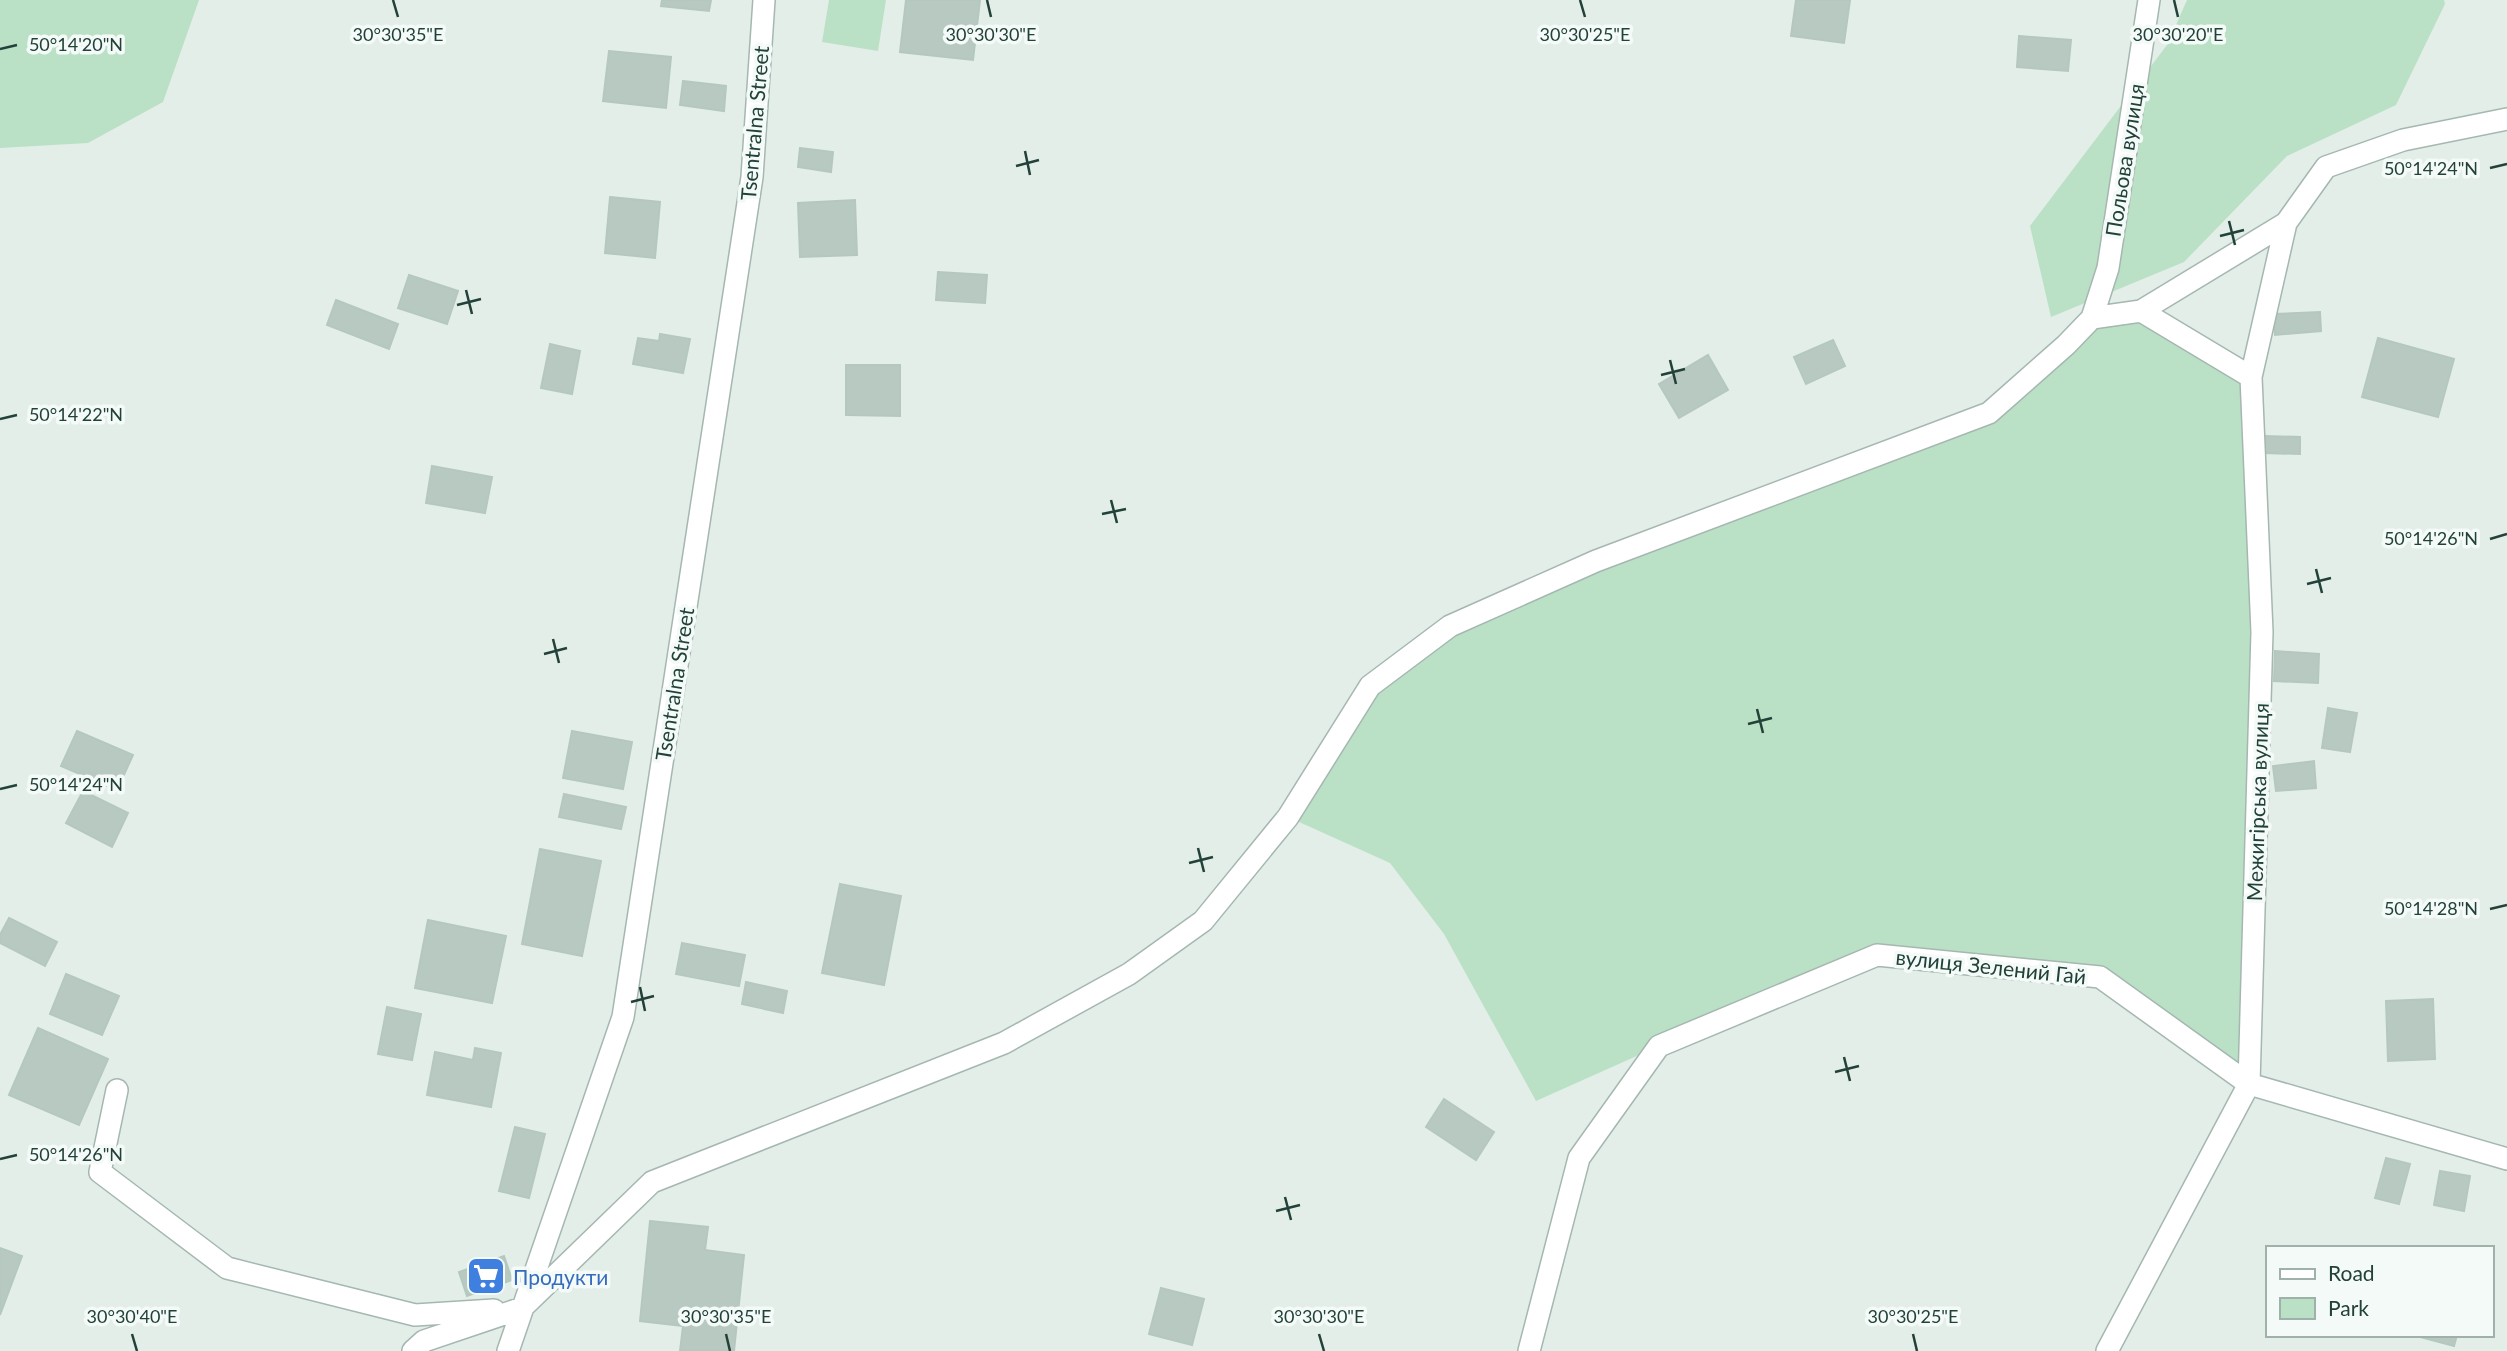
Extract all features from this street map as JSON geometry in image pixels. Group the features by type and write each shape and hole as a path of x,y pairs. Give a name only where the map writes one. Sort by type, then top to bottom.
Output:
{"street":[{"name":"Tsentralna Street","path":"508,1351 622,1017 752,177 764,0"},
{"name":"Польова вулиця","path":"2092,318 2108,268 2149,0"},
{"path":"413,1351 424,1341 522,1308 652,1182 1004,1044 1129,974 1203,920 1288,817 1370,686 1450,626 1596,561 1989,413 2066,345 2092,318 2141,311 2286,223 2326,167 2403,140 2507,119"},
{"name":"Межигірська вулиця","path":"2107,1351 2249,1084 2262,632 2251,377 2286,223"},
{"path":"2141,311 2251,377"},
{"name":"вулиця Зелений Гай","path":"1529,1351 1579,1158 1659,1046 1877,955 2100,977 2249,1084 2507,1159"},
{"path":"117,1090 100,1172 227,1268 415,1315 522,1308"}],"green space":[{"path":"0,0 199,0 163,102 88,143 0,148"},
{"path":"829,0 886,0 878,51 822,42"},
{"path":"2187,0 2444,0 2445,4 2396,105 2287,156 2184,262 2051,317 2030,226 2167,45"},
{"path":"2141,311 2251,377 2262,632 2249,1084 2100,977 1877,955 1659,1046 1536,1101 1444,934 1390,863 1288,817 1370,686 1450,626 1989,413 2092,318"}],"building":[{"path":"662,0 711,0 709,11 661,6"},
{"path":"906,0 980,0 973,60 900,52"},
{"path":"1796,0 1850,0 1844,43 1791,36"},
{"path":"2019,36 2071,40 2068,71 2017,67"},
{"path":"609,51 671,57 666,108 603,101"},
{"path":"683,81 726,86 724,111 680,105"},
{"path":"800,148 833,152 831,172 798,167"},
{"path":"610,197 660,202 655,258 605,253"},
{"path":"855,200 857,255 800,257 798,203"},
{"path":"938,272 987,275 985,303 936,300"},
{"path":"409,275 458,291 447,324 398,308"},
{"path":"336,300 398,324 389,349 327,325"},
{"path":"2320,312 2321,331 2275,335 2274,314"},
{"path":"660,334 690,339 683,373 633,364 638,338 659,341"},
{"path":"2378,338 2454,359 2438,417 2362,397"},
{"path":"1833,340 1845,366 1806,384 1794,357"},
{"path":"550,344 580,351 572,394 541,388"},
{"path":"1708,355 1728,390 1679,418 1659,384"},
{"path":"846,365 900,365 900,416 846,415"},
{"path":"2264,436 2300,437 2300,454 2263,453"},
{"path":"432,466 492,477 485,513 426,503"},
{"path":"2275,651 2319,654 2318,683 2274,681"},
{"path":"2328,708 2357,713 2350,752 2322,748"},
{"path":"77,731 133,755 117,790 61,766"},
{"path":"572,731 632,742 623,789 563,778"},
{"path":"2314,761 2316,788 2276,791 2273,766"},
{"path":"83,791 128,813 112,847 66,823"},
{"path":"564,794 626,807 621,829 559,817"},
{"path":"540,849 601,861 582,956 522,944"},
{"path":"840,884 901,896 884,985 822,973"},
{"path":"9,918 57,942 45,966 0,943 0,935"},
{"path":"428,920 506,936 492,1003 415,988"},
{"path":"682,943 745,955 739,986 676,974"},
{"path":"66,974 119,996 102,1035 50,1014"},
{"path":"746,982 787,991 783,1013 742,1004"},
{"path":"2433,999 2435,1059 2388,1061 2386,1001"},
{"path":"387,1007 421,1014 412,1060 378,1054"},
{"path":"38,1028 108,1059 79,1125 9,1095"},
{"path":"475,1048 501,1053 491,1107 427,1095 435,1052 473,1060"},
{"path":"1444,1099 1494,1132 1476,1160 1426,1127"},
{"path":"515,1127 545,1134 529,1198 499,1191"},
{"path":"2386,1158 2410,1164 2399,1204 2375,1198"},
{"path":"2440,1171 2470,1176 2464,1211 2434,1205"},
{"path":"650,1221 708,1227 705,1250 744,1255 734,1351 680,1351 683,1326 640,1321"},
{"path":"0,1248 22,1256 0,1315"},
{"name":"Продукти","path":"504,1256 512,1280 467,1296 459,1272"},
{"path":"1161,1288 1204,1299 1192,1345 1149,1334"},
{"path":"2420,1337 2456,1337 2454,1346"}],"place":[{"name":"Продукти","path":"486,1276"}]}
